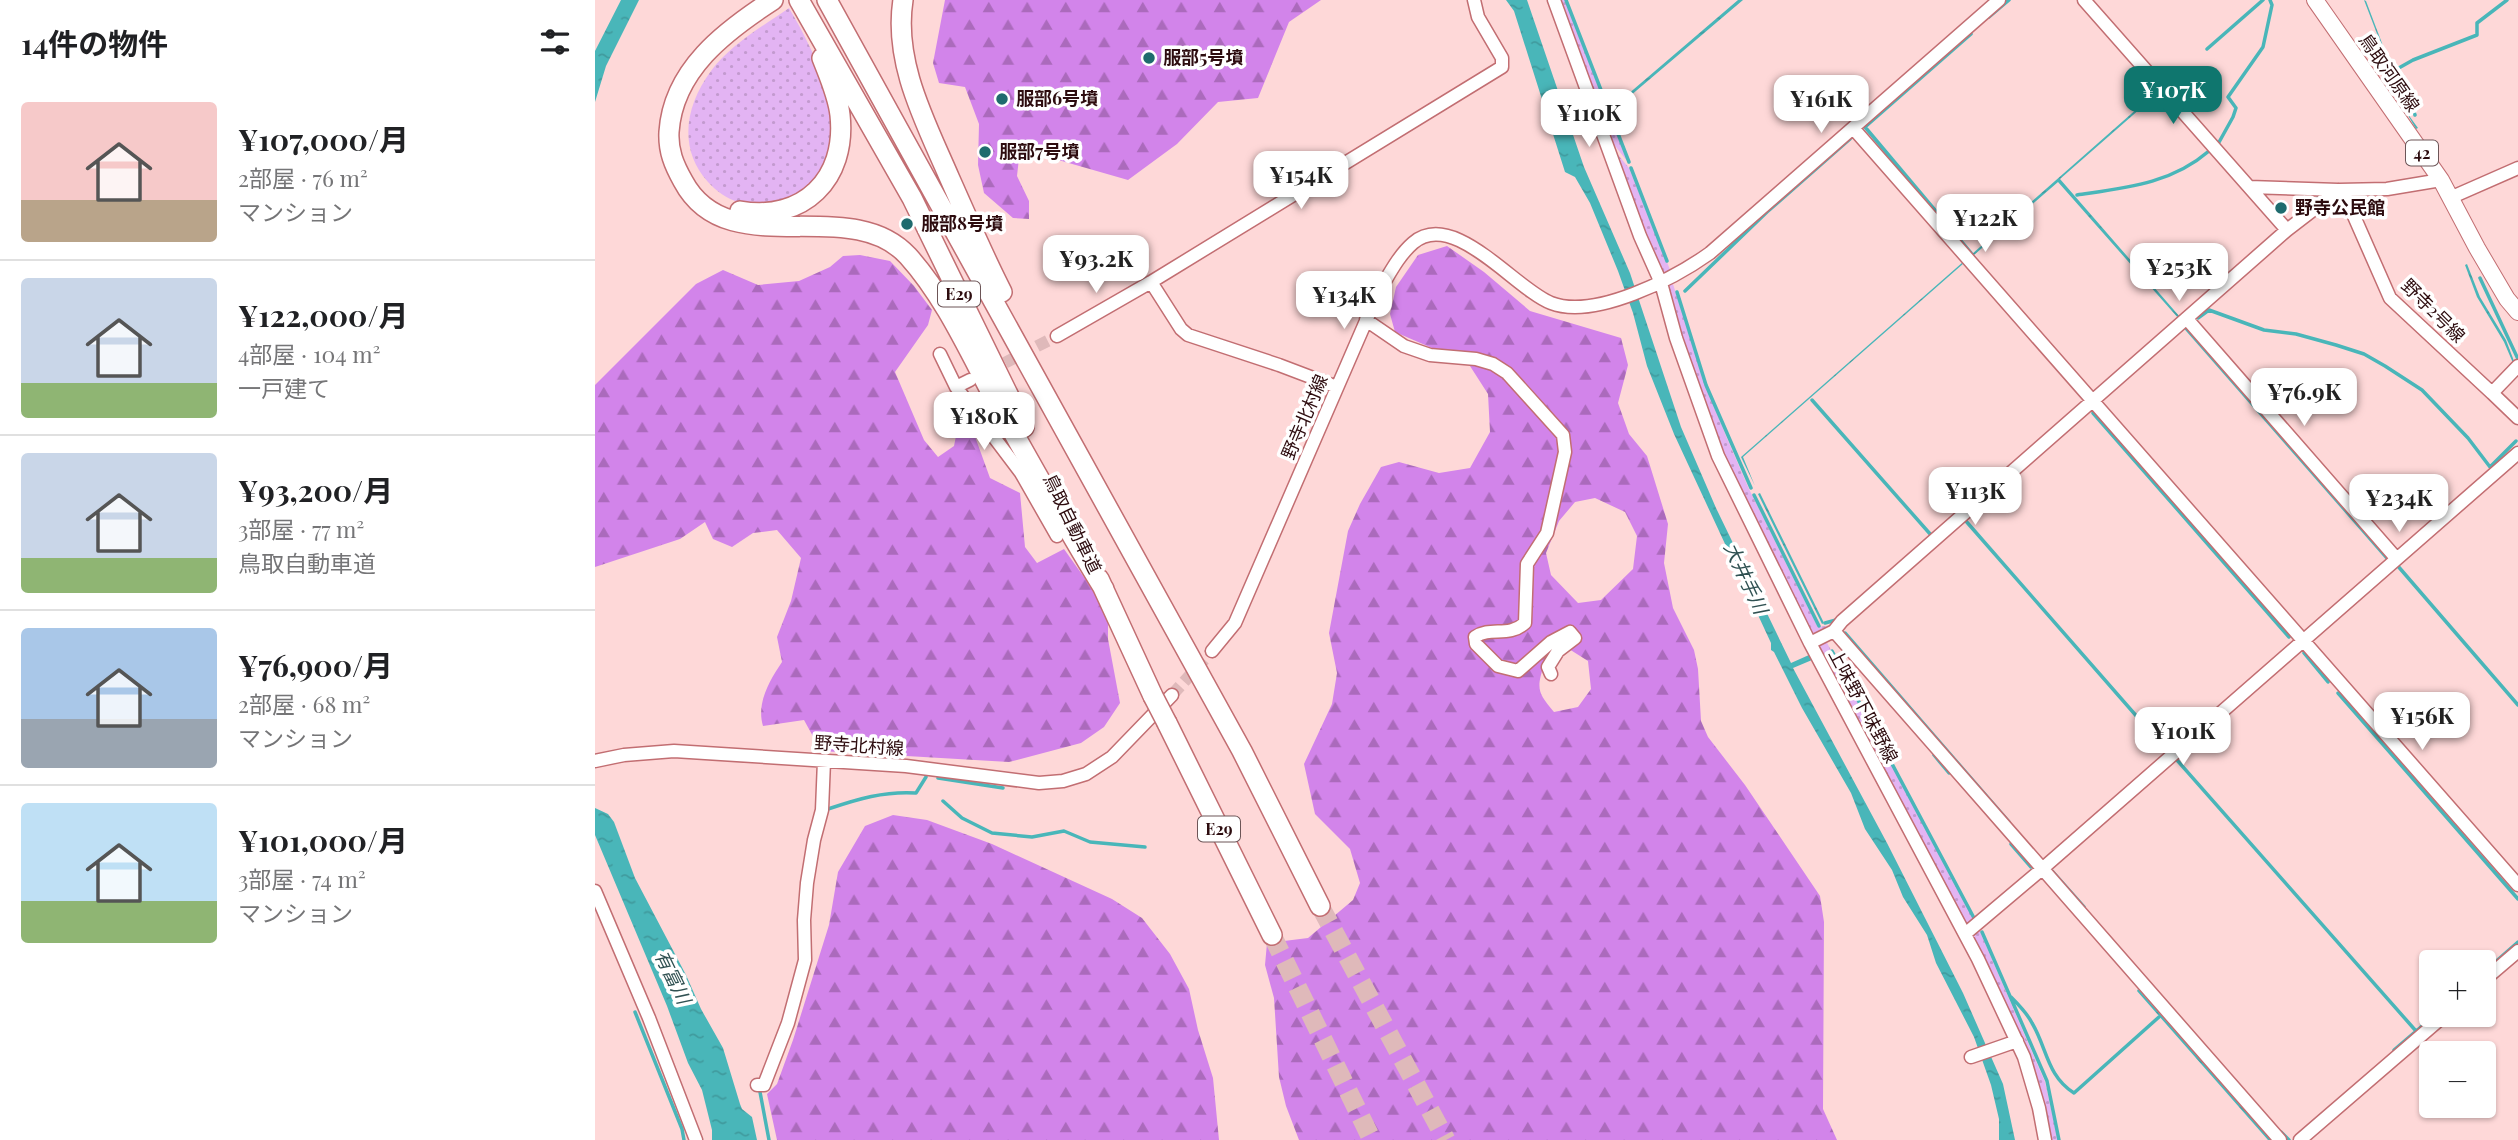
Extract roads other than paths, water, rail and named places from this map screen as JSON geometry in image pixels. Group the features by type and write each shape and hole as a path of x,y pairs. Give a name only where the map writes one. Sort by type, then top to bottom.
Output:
{"highway":[{"name":"鳥取自動車道","path":"827,0 1242,751 1320,906"},
{"path":"903,0 900,30 902,51 920,108 977,239 1039,364 1049,405"},
{"name":"鳥取自動車道","path":"791,2 912,198 1104,589 1163,695 1167,723 1272,935"},
{"path":"791,2 819,50 837,99 841,136 837,160 820,187 794,208 764,213 733,209 715,199 698,183 687,167 681,145 680,119 695,83 710,63 745,31 791,2"},
{"path":"791,2 728,31 706,52 687,76 670,117 669,146 675,166 686,187 710,210 729,219 772,227 845,227 883,238 905,253 936,293 1104,589"}],"main road":[{"name":"鳥取河原線","path":"2318,1 2452,197 2477,248 2507,299 2518,312"}],"street":[{"path":"1057,336 1495,74 1502,67 1502,58 1478,17 1473,0"},
{"name":"上味野下味野線","path":"1554,0 1640,236 1697,403 1719,456 1810,643 1965,933 2039,1108 2045,1140"},
{"path":"1657,285 1710,253 1999,0"},
{"path":"2084,0 2287,230"},
{"path":"1853,128 2518,885"},
{"path":"2452,197 2518,168"},
{"path":"2249,187 2387,189 2441,180"},
{"path":"1810,643 1834,631 1842,621 2287,230 2339,190"},
{"name":"野寺2号線","path":"2339,190 2346,198 2390,298 2518,418"},
{"name":"野寺北村線","path":"1212,651 1235,623 1379,291 1398,261 1414,243 1427,235 1441,235 1465,242 1534,293 1551,303 1567,306 1608,302 1657,285"},
{"path":"1151,282 1181,330 1188,335 1337,387"},
{"path":"2187,319 2396,558"},
{"path":"1366,320 1404,346 1430,355 1493,363 1507,373 1563,435 1565,452 1547,533 1527,564 1525,623 1516,630 1480,634 1475,637 1476,644 1498,666 1518,671 1551,642 1570,632 1575,638 1559,651 1548,667 1551,674"},
{"path":"940,354 956,387 1021,473 1057,536"},
{"path":"2492,393 2518,366"},
{"path":"956,387 970,380"},
{"path":"1965,933 2042,869 2518,453"},
{"path":"1834,631 2280,1140"},
{"name":"野寺北村線","path":"596,761 624,755 674,751 906,766 1039,783 1063,781 1086,775 1112,757 1163,695"},
{"path":"757,1085 764,1085 771,1070 788,1023 805,960 807,883 814,839 823,810 824,761"},
{"path":"595,891 649,1018 696,1140"},
{"path":"2496,970 2518,951"},
{"path":"2300,1140 2431,1027"},
{"path":"1971,1057 2012,1042"}],"water":[{"path":"621,0 639,0 606,66 595,102 595,51"},
{"name":"大井手川","path":"1506,0 1527,0 1584,167 1630,273 1681,427 1716,508 1791,663 1809,655 1812,660 1793,668 1887,843 1963,993 2003,1084 2015,1140 1999,1140 1999,1119 1991,1085 1974,1037 1936,963 1927,935 1903,897 1892,870 1865,829 1851,793 1771,650 1771,643 1674,434 1647,366 1618,271 1590,203 1575,177 1565,172 1514,11"},
{"path":"1738,0 1743,0 1623,102 1623,111 1620,101"},
{"path":"2364,0 2410,117 2418,128 2416,129 2409,117"},
{"path":"2156,92 2157,94 2060,179 2179,319 2058,182 1972,254"},
{"path":"1963,262 1743,457 1755,486 1741,457"},
{"path":"2467,264 2480,297 2506,340 2513,363 2504,342 2477,297 2465,265"},
{"path":"1760,493 1824,623 1822,624 1758,494"},
{"name":"有富川","path":"595,808 608,814 614,822 635,878 723,1048 740,1104 752,1117 757,1140 712,1140 702,1090 688,1063 595,835"},
{"path":"2138,989 2271,1140 2268,1140"}],"waterway":[{"path":"1566,0 1629,162"},
{"path":"1989,17 2009,0"},
{"path":"2207,49 2263,0"},
{"path":"2218,144 2236,108 2228,97 2263,47 2272,5 2270,0"},
{"path":"2415,115 2397,69 2477,35 2477,23 2507,0"},
{"path":"1971,34 1865,127 1971,253"},
{"path":"1685,291 1767,212 1850,139"},
{"path":"2077,195 2130,187 2163,178 2209,151"},
{"path":"1631,168 1667,261"},
{"path":"2311,204 2322,194"},
{"path":"2480,278 2518,359"},
{"path":"1677,292 1706,385 1751,488"},
{"path":"2198,318 2209,310 2264,330 2296,334 2364,354 2422,390 2468,438 2490,467 2516,441"},
{"path":"2185,327 2387,558"},
{"path":"1812,400 1931,535"},
{"path":"2093,413 2289,637"},
{"path":"1754,495 1819,626"},
{"path":"1965,520 2167,751"},
{"path":"2397,565 2518,705"},
{"path":"1825,623 1836,620"},
{"path":"1845,633 2009,822"},
{"path":"1832,651 1974,918"},
{"path":"2304,653 2328,682"},
{"path":"2338,693 2518,899"},
{"path":"1934,755 1949,773"},
{"path":"2176,759 2416,1031"},
{"path":"828,809 871,796 916,793 926,777"},
{"path":"938,778 1003,788"},
{"path":"943,801 962,818 992,833 1032,837 1064,831 1090,842 1145,847"},
{"path":"2011,844 2031,867"},
{"path":"2052,871 2084,907"},
{"path":"1982,932 2047,1081 2059,1140"},
{"path":"2496,961 2518,942"},
{"path":"2011,997 2030,1019 2058,1078 2074,1093 2159,1017"},
{"path":"635,1012 684,1140"},
{"path":"2394,1050 2421,1027"},
{"path":"760,1092 769,1140"},
{"path":"2281,1132 2289,1140"}],"tunnel":[{"path":"989,371 1057,336"},
{"path":"1172,695 1212,651"},
{"path":"1320,906 1446,1140"},
{"path":"1272,935 1372,1140"}],"place":[{"name":"服部5号墳","path":"1149,58"},
{"name":"服部6号墳","path":"1002,99"},
{"name":"服部7号墳","path":"985,152"},
{"name":"野寺公民館","path":"2281,208"},
{"name":"服部8号墳","path":"907,224"}]}
